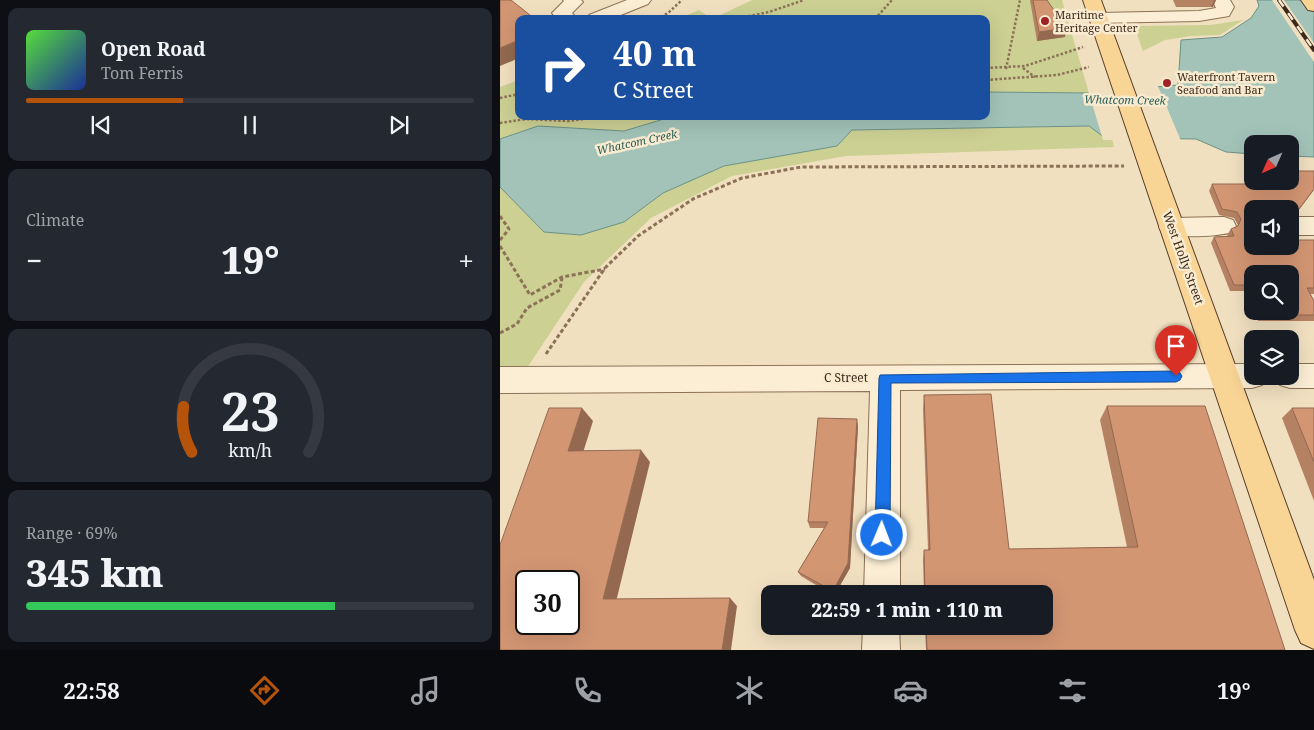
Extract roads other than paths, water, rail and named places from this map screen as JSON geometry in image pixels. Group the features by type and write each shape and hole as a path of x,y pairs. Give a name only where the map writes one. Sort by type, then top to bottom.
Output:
{"main road":[{"name":"West Holly Street","path":"1092,0 1172,227 1238,376 1314,630"},
{"path":"1310,0 1314,6"}],"street":[{"path":"564,15 562,13 574,2 572,0"},
{"path":"605,15 642,0"},
{"path":"1098,18 1199,16 1222,6"},
{"path":"1172,227 1224,226"},
{"path":"1299,226 1314,226"},
{"name":"C Street","path":"514,380 1238,376"},
{"path":"1299,376 1314,376"},
{"path":"882,585 885,378"},
{"path":"881,635 881,650"}],"water":[{"name":"Whatcom Creek","path":"1257,0 1314,0 1314,157 1299,156 1299,135 1244,135 1244,153 1226,152 1196,139 1105,138 1089,126 852,130 837,146 724,166 663,193 624,222 581,235 544,232 500,187 500,139 538,126 624,131 661,120 990,120 990,92 1089,93 1178,85 1181,40 1222,37 1251,18 1259,6"}],"railway":[{"path":"1279,0 1314,50"}],"place":[{"name":"Maritime Heritage Center","path":"1045,21"},
{"name":"Waterfront Tavern Seafood and Bar","path":"1167,83"}]}
